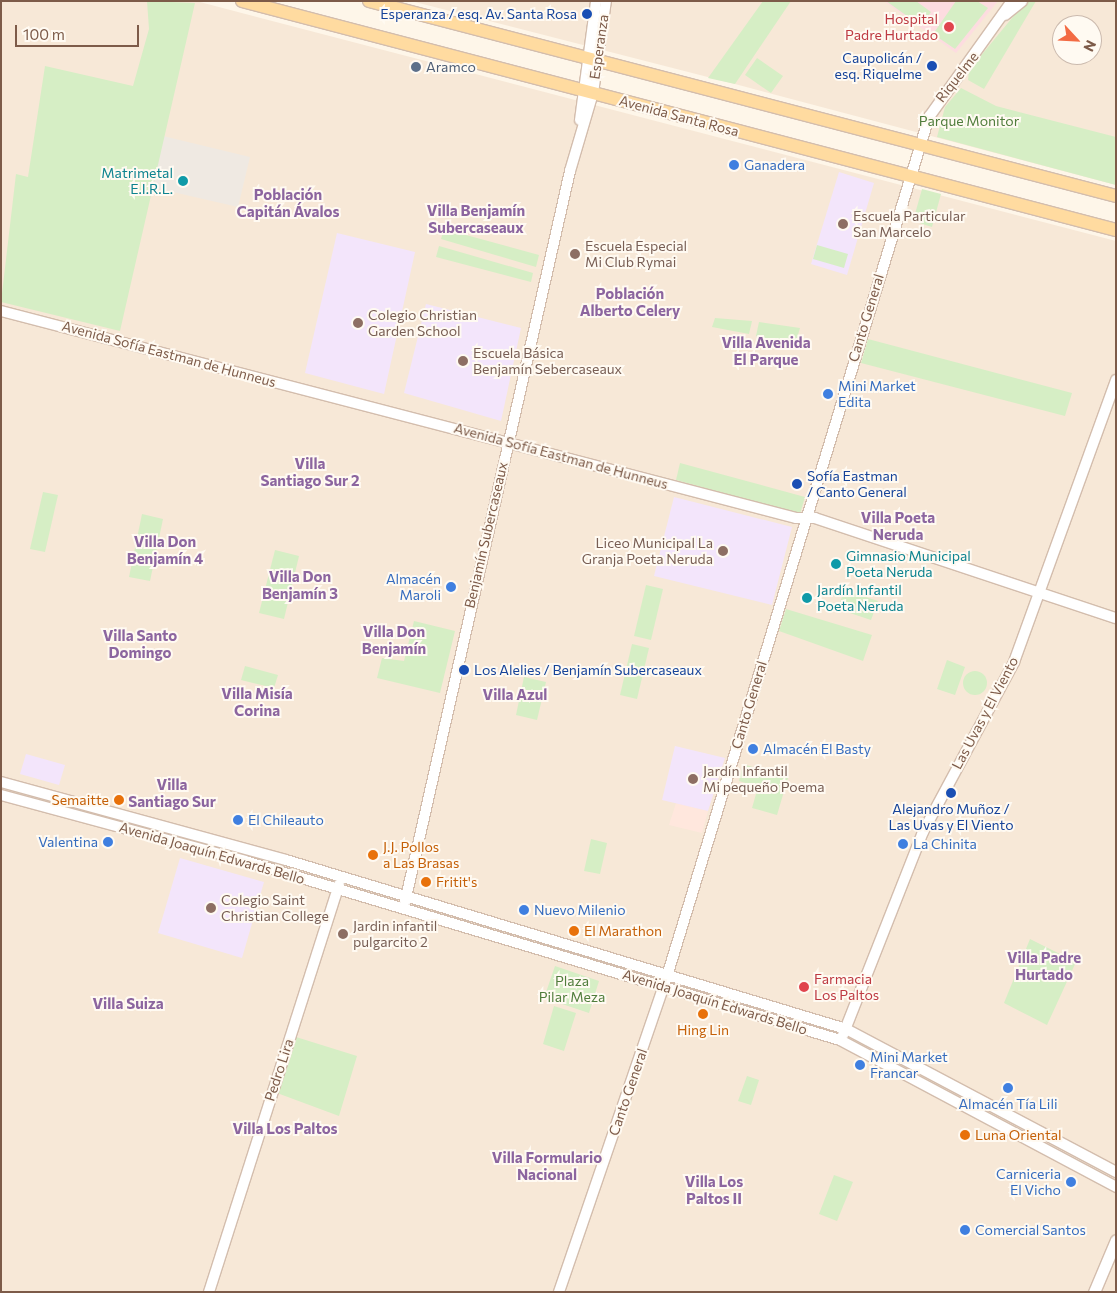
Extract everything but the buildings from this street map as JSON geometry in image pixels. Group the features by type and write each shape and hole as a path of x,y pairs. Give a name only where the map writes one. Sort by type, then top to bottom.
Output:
{"main road":[{"name":"Avenida Santa Rosa","path":"242,1 1116,230"},
{"path":"369,1 1116,196"},
{"path":"1094,1292 1116,1240"}],"street":[{"name":"Esperanza","path":"587,92 592,59 596,1"},
{"name":"Esperanza","path":"592,59 606,1"},
{"name":"Riquelme","path":"921,145 938,100 1005,15 1012,1"},
{"name":"Riquelme","path":"1005,15 1022,1"},
{"name":"Benjamín Subercaseaux","path":"403,898 587,92"},
{"name":"Canto General","path":"559,1292 668,974 921,145"},
{"name":"Avenida Sofía Eastman de Hunneus","path":"1,310 806,518 1116,618"},
{"name":"Las Uvas y El Viento","path":"840,1040 923,832 1008,676 1116,380"},
{"name":"Avenida Joaquín Edwards Bello","path":"1,782 341,878 403,898 668,974 846,1028 1116,1172"},
{"name":"Avenida Joaquín Edwards Bello","path":"1,795 337,890 408,913 664,986 840,1040 1116,1187"},
{"name":"Pedro Lira","path":"209,1292 341,878"},
{"path":"403,898 408,913"}],"shaded area":[{"path":"1,1 196,1 1116,241 1116,1292 1,1292"},
{"path":"411,1 1116,1 1116,185 735,84"},
{"name":"Hospital Padre Hurtado","path":"884,1 998,1 956,53"},
{"path":"163,136 250,157 238,207 151,187"},
{"name":"Escuela Particular San Marcelo","path":"839,172 874,183 847,275 811,264"},
{"name":"Colegio Christian Garden School","path":"337,233 415,252 384,394 305,373"},
{"name":"Escuela Básica Benjamín Sebercaseaux","path":"426,304 521,328 501,421 404,393"},
{"name":"Liceo Municipal La Granja Poeta Neruda","path":"674,497 792,527 772,605 654,576"},
{"name":"Jardín Infantil Mi pequeño Poema","path":"675,746 725,758 708,811 662,800"},
{"path":"26,754 65,765 59,785 20,774"},
{"path":"676,803 708,811 702,833 669,825"},
{"name":"Colegio Saint Christian College","path":"180,858 264,882 242,958 158,933"}],"green space":[{"path":"147,1 195,3 120,331 1,302 16,174 28,177 45,66 133,86 149,29"},
{"path":"763,1 791,1 735,84 708,78"},
{"path":"886,1 916,1 931,12 921,26"},
{"path":"956,1 977,1 988,8 955,49 933,34"},
{"path":"1026,1 1036,1 984,89 968,80 969,70"},
{"path":"757,58 783,76 771,93 745,75"},
{"name":"Parque Monitor","path":"961,88 996,106 1116,137 1116,185 937,137 945,107"},
{"path":"922,189 941,194 932,227 913,221"},
{"path":"444,229 539,255 536,267 441,239"},
{"path":"817,245 848,254 844,268 813,259"},
{"path":"439,246 533,273 531,282 436,257"},
{"path":"715,318 752,321 749,334 712,327"},
{"path":"759,322 800,328 795,345 756,336"},
{"path":"868,339 1072,393 1065,416 861,363"},
{"path":"680,463 805,497 800,514 676,480"},
{"path":"43,492 58,495 45,552 30,549"},
{"path":"142,514 163,519 150,581 129,577"},
{"path":"275,550 299,556 284,619 259,613"},
{"path":"646,585 663,589 651,640 634,636"},
{"path":"844,590 878,601 871,620 838,609"},
{"path":"786,609 872,635 863,661 779,631"},
{"path":"414,621 455,631 440,693 377,678 382,658 404,661"},
{"path":"632,644 649,648 637,699 620,695"},
{"path":"947,660 965,667 955,695 937,689"},
{"path":"245,666 278,675 274,688 241,680"},
{"path":"975,671 983,675 987,683 983,691 975,695 967,691 963,683 967,675"},
{"path":"524,677 546,682 537,720 516,715"},
{"path":"743,764 788,778 777,815 752,808 758,787 739,781"},
{"path":"591,839 607,843 600,874 584,871"},
{"path":"1030,939 1076,962 1047,1025 1004,1003"},
{"name":"Plaza Pilar Meza","path":"555,966 599,981 589,1013 544,998"},
{"path":"554,1006 576,1013 564,1051 543,1044"},
{"path":"296,1037 357,1056 339,1116 277,1093"},
{"path":"747,1076 759,1080 751,1105 738,1101"},
{"path":"834,1175 853,1182 837,1221 819,1214"}],"place":[{"name":"Esperanza / esq. Av. Santa Rosa","path":"587,14"},
{"name":"Hospital Padre Hurtado","path":"949,27"},
{"name":"Caupolicán / esq. Riquelme","path":"932,66"},
{"name":"Aramco","path":"416,67"},
{"name":"Ganadera","path":"734,165"},
{"name":"Matrimetal E.I.R.L.","path":"183,181"},
{"name":"Escuela Particular San Marcelo","path":"843,224"},
{"name":"Escuela Especial Mi Club Rymai","path":"575,254"},
{"name":"Colegio Christian Garden School","path":"358,323"},
{"name":"Escuela Básica Benjamín Sebercaseaux","path":"463,361"},
{"name":"Mini Market Edita","path":"828,394"},
{"name":"Sofía Eastman / Canto General","path":"797,484"},
{"name":"Liceo Municipal La Granja Poeta Neruda","path":"723,551"},
{"name":"Gimnasio Municipal Poeta Neruda","path":"836,564"},
{"name":"Almacén Maroli","path":"451,587"},
{"name":"Jardín Infantil Poeta Neruda","path":"807,598"},
{"name":"Los Alelies / Benjamín Subercaseaux","path":"464,670"},
{"name":"Almacén El Basty","path":"753,749"},
{"name":"Jardín Infantil Mi pequeño Poema","path":"693,779"},
{"name":"Alejandro Muñoz / Las Uvas y El Viento","path":"951,793"},
{"name":"Semaitte","path":"119,800"},
{"name":"El Chileauto","path":"238,820"},
{"name":"Valentina","path":"108,842"},
{"name":"La Chinita","path":"903,844"},
{"name":"J.J. Pollos a Las Brasas","path":"373,855"},
{"name":"Fritit's","path":"426,882"},
{"name":"Colegio Saint Christian College","path":"211,908"},
{"name":"Nuevo Milenio","path":"524,910"},
{"name":"El Marathon","path":"574,931"},
{"name":"Jardin infantil pulgarcito 2","path":"343,934"},
{"name":"Farmacia Los Paltos","path":"804,987"},
{"name":"Hing Lin","path":"703,1014"},
{"name":"Mini Market Francar","path":"860,1065"},
{"name":"Almacén Tía Lili","path":"1008,1088"},
{"name":"Luna Oriental","path":"965,1135"},
{"name":"Carniceria El Vicho","path":"1071,1182"},
{"name":"Comercial Santos","path":"965,1230"}],"district":[{"name":"Población Capitán Ávalos","path":"288,202"},
{"name":"Villa Benjamín Subercaseaux","path":"476,218"},
{"name":"Población Alberto Celery","path":"630,302"},
{"name":"Villa Avenida El Parque","path":"766,350"},
{"name":"Villa Santiago Sur 2","path":"310,472"},
{"name":"Villa Poeta Neruda","path":"898,526"},
{"name":"Villa Don Benjamín 4","path":"165,550"},
{"name":"Villa Don Benjamín 3","path":"300,584"},
{"name":"Villa Don Benjamín","path":"394,640"},
{"name":"Villa Santo Domingo","path":"140,644"},
{"name":"Villa Azul","path":"515,695"},
{"name":"Villa Misía Corina","path":"257,702"},
{"name":"Villa Santiago Sur","path":"172,792"},
{"name":"Villa Padre Hurtado","path":"1044,966"},
{"name":"Villa Suiza","path":"128,1004"},
{"name":"Villa Los Paltos","path":"285,1129"},
{"name":"Villa Formulario Nacional","path":"547,1166"},
{"name":"Villa Los Paltos II","path":"714,1190"}]}
